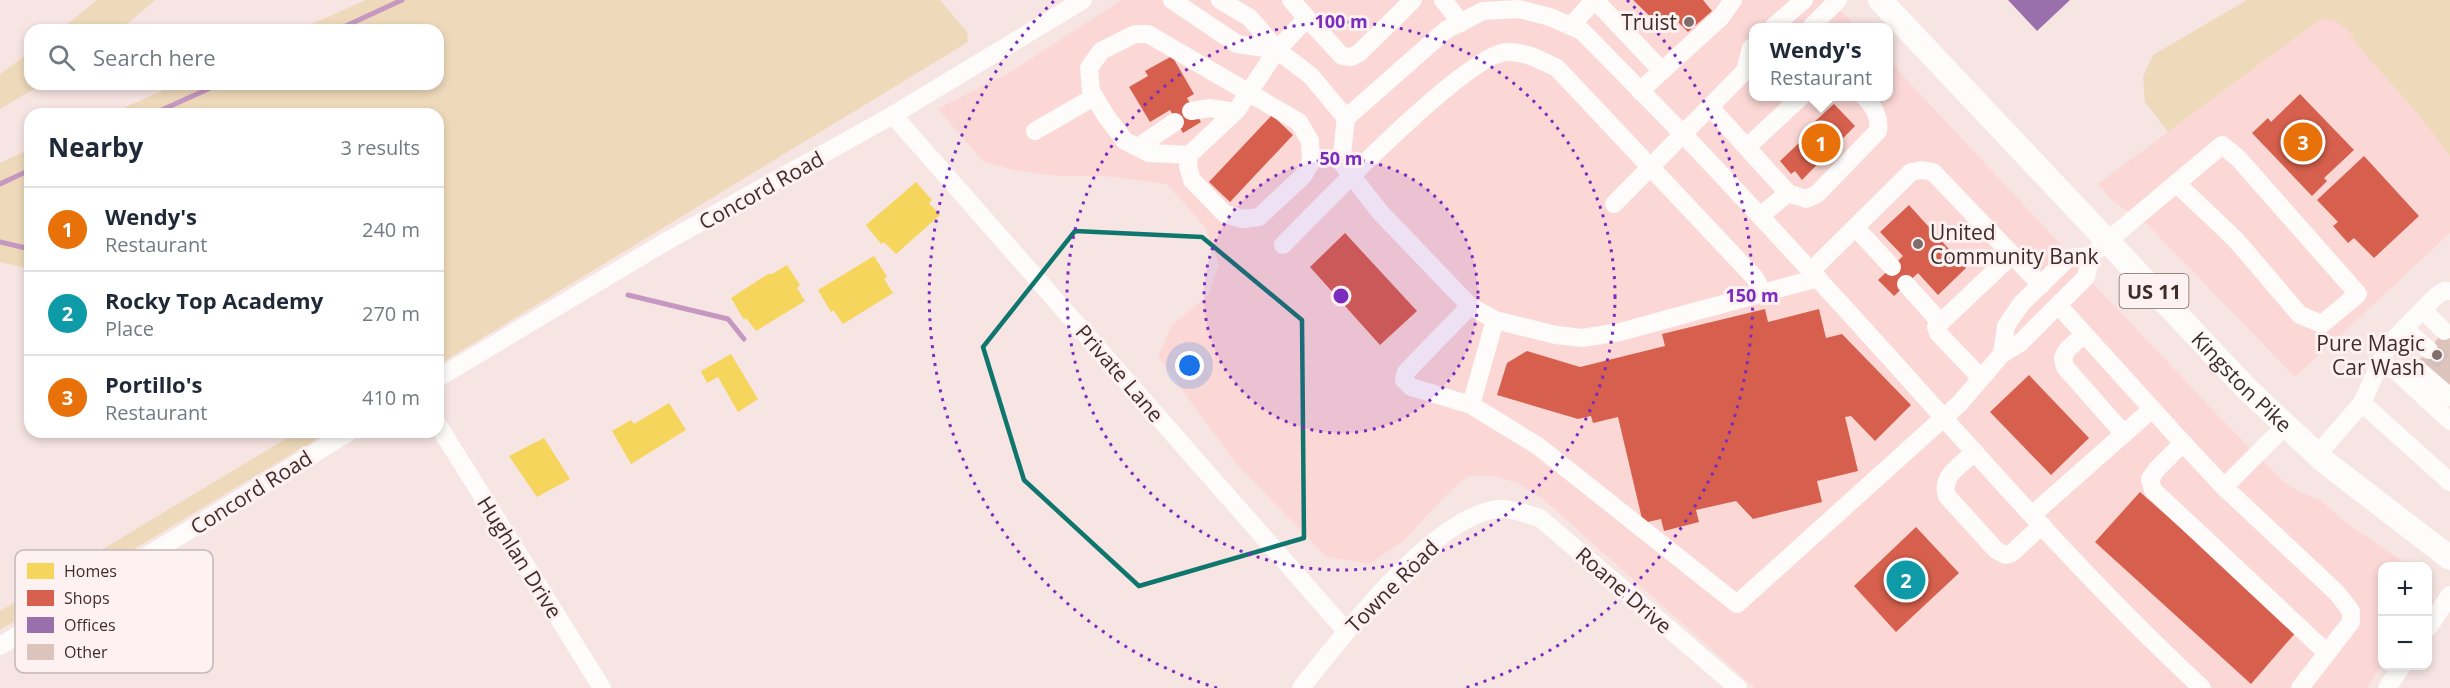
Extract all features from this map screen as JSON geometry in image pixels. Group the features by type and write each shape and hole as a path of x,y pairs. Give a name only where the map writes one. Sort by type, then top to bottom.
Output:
{"main road":[{"name":"Kingston Pike","path":"1880,0 2099,249 2318,454 2450,558"}],"street":[{"name":"Concord Road","path":"444,374 667,241 893,116 1083,0"},
{"path":"1172,0 1237,44 1277,50"},
{"path":"1220,0 1250,18 1277,50 1311,76 1346,118"},
{"path":"1291,0 1342,56 1351,57 1359,53 1413,0"},
{"path":"1443,0 1461,23"},
{"path":"1571,26 1595,0 1662,71"},
{"path":"1640,91 1721,16 1733,0"},
{"path":"1777,23 1803,0"},
{"path":"1815,23 1838,0"},
{"path":"2041,285 1933,172 1922,170 1911,172 1855,227 1815,274 1763,293 1620,332 1582,338 1556,335 1495,320 1470,306 1380,212 1341,162 1346,118 1446,30 1483,11 1519,9 1550,17 1582,31 1815,274 2037,520 2150,639 2202,688"},
{"path":"1189,155 1149,153 1125,141 1091,91 1089,68 1101,51 1135,34 1148,34 1248,94 1299,122 1310,141 1311,162 1303,176 1258,217 1243,219 1225,214 1192,180 1188,166 1189,155 1235,112 1248,94 1277,50 1307,18"},
{"path":"1283,245 1434,99 1479,63 1504,52 1526,53 1557,68 1755,278 1763,293"},
{"path":"1614,204 1749,70"},
{"path":"1035,131 1094,97"},
{"path":"1747,147 1797,101"},
{"path":"1710,107 1788,193 1806,199 1817,194 1878,131 1879,120 1868,101"},
{"path":"1191,111 1210,108 1235,112"},
{"name":"Private Lane","path":"893,116 1346,631"},
{"path":"1138,147 1175,122"},
{"path":"1470,306 1406,372 1404,380 1412,387 1472,405 1538,446 1737,604 1960,403 2002,354 2020,343 2085,277 2099,249 2176,183 2222,146 2238,158 2358,294 2322,324 2300,315 2236,240 2176,183"},
{"path":"1760,216 1788,193"},
{"path":"1855,227 1892,267"},
{"path":"2002,354 2006,326 2021,304 2068,258 2099,249"},
{"path":"1981,378 1938,333 1936,327 2012,255"},
{"path":"1906,284 1940,322"},
{"path":"2318,454 2362,403 2386,368 2388,345 2422,310 2444,291 2450,291"},
{"path":"2058,305 2224,487 2337,593 2350,611 2351,622 2300,688"},
{"path":"2422,310 2444,331"},
{"path":"1472,405 1495,320"},
{"path":"2404,329 2429,350"},
{"path":"2083,334 2067,350 2063,358 2065,367 2124,434"},
{"path":"2386,368 2421,372 2450,397"},
{"path":"2386,368 2450,422"},
{"path":"2362,403 2450,482"},
{"path":"1975,452 1945,480 1943,487 1947,496 1996,550 2005,555 2012,553 2037,520 2152,409"},
{"path":"2224,487 2286,425"},
{"name":"Hughlan Drive","path":"444,435 602,688"},
{"name":"Concord Road","path":"157,550 339,438"},
{"path":"2183,443 2156,470 2151,479 2153,490 2326,652"},
{"name":"Towne Road","path":"1301,688 1346,631 1424,549 1462,521 1500,509"},
{"name":"Roane Drive","path":"1500,509 1540,518 1738,688"},
{"path":"2432,621 2450,595"},
{"name":"Concord Road","path":"0,646 15,637"},
{"path":"2387,688 2399,670"}],"highlighted area":[{"path":"1075,231 1202,237 1302,320 1305,448 1304,538 1139,586 1024,480 983,347"}],"shaded area":[{"path":"97,0 155,0 127,24 67,24"},
{"path":"366,0 940,0 967,32 968,42 444,361 444,108 123,108 164,90 444,90 444,24 312,24"},
{"path":"1121,0 1830,0 1853,23 1749,23 1749,101 1893,101 1893,65 2063,247 2100,291 2248,447 2283,481 2296,490 2322,501 2342,520 2403,562 2378,562 2378,670 2367,688 1755,688 1542,498 1516,482 1492,476 1468,476 1451,490 1403,541 1369,564 1327,557 1235,462 1158,357 1172,325 1208,295 1219,265 1205,227 1167,184 1106,176 1059,176 1014,170 983,161 938,109 1014,70"},
{"path":"2247,0 2450,0 2450,156 2422,119 2358,46 2348,30 2335,21 2321,19 2168,132 2145,102 2143,77 2153,55"},
{"path":"2321,19 2335,21 2348,30 2358,46 2422,119 2450,156 2450,233 2295,377 2149,226 2113,201 2098,184"},
{"path":"24,56 24,90 33,90 0,109 0,74"},
{"path":"24,152 24,268 0,262 0,163"},
{"path":"287,438 318,438 133,550 101,550"},
{"path":"15,602 15,621 0,630 0,611"}],"building: Homes":[{"path":"916,182 932,200 929,203 940,215 896,254 884,242 881,244 866,225"},
{"path":"874,256 887,277 884,279 893,293 843,324 833,310 831,312 818,290"},
{"path":"787,265 800,285 797,288 805,301 756,331 746,318 744,320 731,298 768,274"},
{"path":"731,354 758,399 738,412 718,377 707,383 701,371"},
{"path":"669,403 686,430 631,464 612,431 631,420 634,424"},
{"path":"544,438 570,479 537,497 509,456"}],"building: Shops":[{"name":"Truist","path":"1633,0 1703,0 1712,11 1688,32 1672,16 1661,27"},
{"path":"1172,56 1194,94 1187,98 1201,122 1183,133 1170,110 1150,122 1129,87 1148,76 1145,71"},
{"path":"2300,94 2354,150 2324,178 2327,181 2312,196 2252,133 2268,118 2271,122"},
{"path":"1834,104 1855,126 1802,180 1795,171 1791,174 1780,161 1800,142 1803,144 1817,129 1812,124"},
{"path":"1272,115 1293,135 1230,202 1209,182"},
{"path":"2364,156 2419,216 2374,258 2354,238 2348,243 2333,226 2338,222 2317,200"},
{"name":"United Community Bank","path":"1909,205 1966,268 1938,295 1918,273 1894,296 1878,280 1903,256 1880,232"},
{"path":"1345,233 1417,311 1380,345 1310,267"},
{"path":"1765,309 1768,322 1819,309 1826,338 1842,334 1911,405 1875,441 1851,416 1845,417 1858,471 1817,481 1822,502 1753,519 1736,501 1696,510 1699,522 1664,531 1661,519 1643,523 1618,417 1593,423 1591,416 1578,419 1497,395 1507,363 1527,351 1580,367 1665,346 1662,334"},
{"path":"2029,375 2089,438 2051,475 1990,412"},
{"path":"2140,492 2297,631 2251,684 2095,542"},
{"path":"1916,527 1959,573 1896,632 1854,586"}],"building: Offices":[{"path":"2008,0 2070,0 2037,31"}],"building: Other":[{"name":"Pure Magic Car Wash","path":"2450,324 2450,386 2419,361"}],"waterway":[{"path":"350,24 402,0"},
{"path":"166,108 206,90"},
{"path":"0,184 24,173"},
{"path":"0,242 24,248"},
{"path":"628,295 728,319 744,339"}],"tunnel":[{"path":"2429,350 2450,367"}],"place":[{"name":"Truist","path":"1689,22"},
{"name":"Portillo's","path":"2303,142"},
{"name":"Wendy's","path":"1821,143"},
{"name":"United Community Bank","path":"1918,244"},
{"name":"Pure Magic Car Wash","path":"2437,355"},
{"name":"Rocky Top Academy","path":"1906,580"}]}
